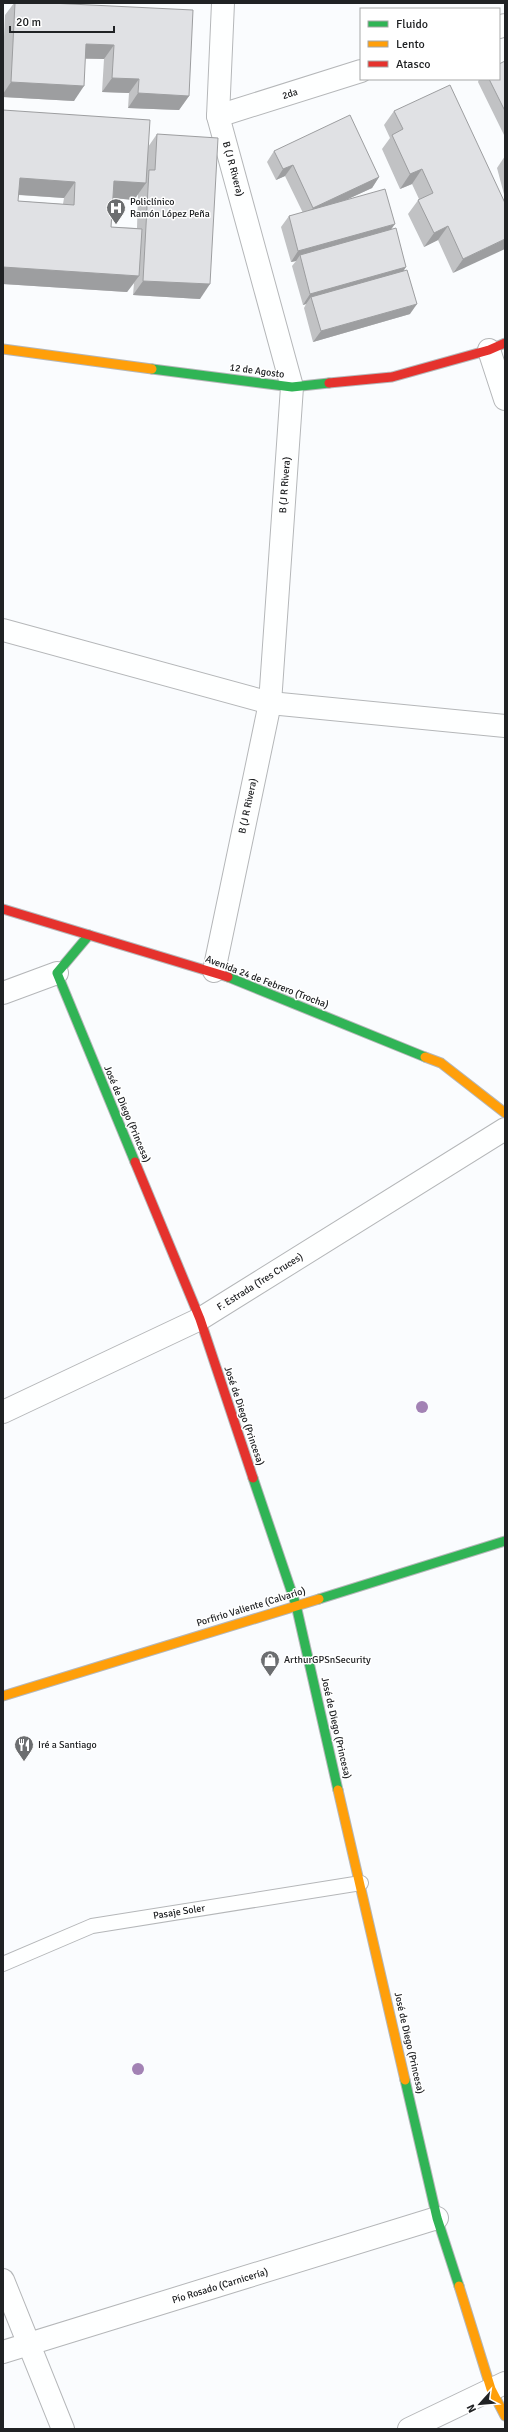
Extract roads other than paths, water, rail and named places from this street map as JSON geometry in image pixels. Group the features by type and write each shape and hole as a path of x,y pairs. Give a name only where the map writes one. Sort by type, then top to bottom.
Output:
{"street":[{"name":"B (J R Rivera)","path":"214,971 270,703 292,387 218,116 223,3"},
{"name":"2da","path":"218,116 360,71"},
{"name":"12 de Agosto","path":"3,349 292,387 392,377 497,346"},
{"path":"497,346 505,399"},
{"path":"3,630 270,703 505,726"},
{"name":"Avenida 24 de Febrero (Trocha)","path":"3,909 214,971 442,1063 505,1113"},
{"path":"3,993 57,973 89,935"},
{"name":"José de Diego (Princesa)","path":"57,973 200,1319 296,1605 438,2218 498,2386 505,2416"},
{"name":"F. Estrada (Tres Cruces)","path":"3,1412 200,1319 505,1129"},
{"name":"Porfirio Valiente (Calvario)","path":"3,1696 505,1541"},
{"name":"Pío Rosado (Carnicería)","path":"3,2352 438,2218"},
{"path":"3,2280 63,2429"},
{"path":"409,2429 498,2386"}],"lane":[{"name":"Pasaje Soler","path":"3,1964 92,1926 361,1883"}],"place":[{"name":"Policlínico Ramón López Peña","path":"116,225"},
{"name":"ArthurGPSnSecurity","path":"270,1677"},
{"name":"Iré a Santiago","path":"24,1762"}]}
